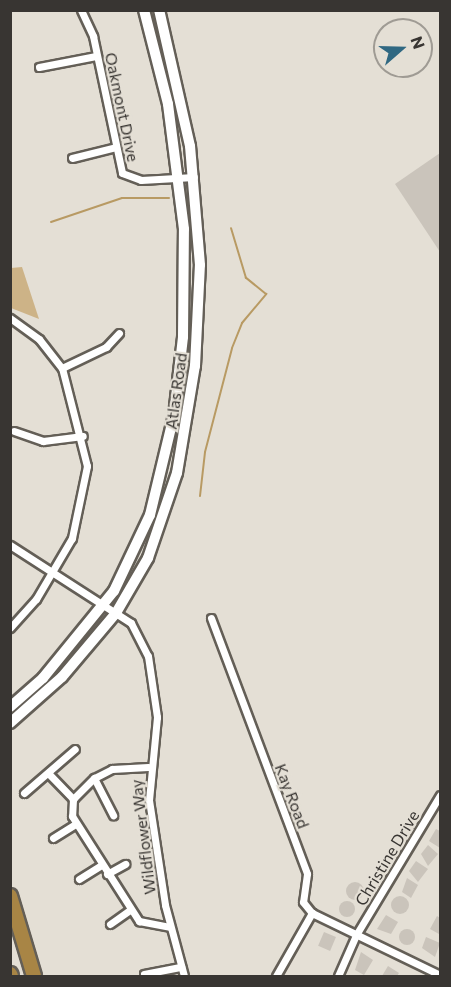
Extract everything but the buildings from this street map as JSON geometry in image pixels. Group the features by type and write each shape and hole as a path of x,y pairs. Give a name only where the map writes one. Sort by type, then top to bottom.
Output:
{"highway":[{"path":"10,896 34,976"}],"street":[{"name":"Oakmont Drive","path":"81,10 96,56 116,147 129,179 194,177"},
{"name":"Atlas Road","path":"10,707 43,678 104,605 145,528 174,415 186,260 180,176 144,10"},
{"name":"Atlas Road","path":"10,723 67,671 116,613 163,519 188,418 200,266 194,177 159,10"},
{"path":"39,67 96,56"},
{"path":"72,158 116,147"},
{"path":"10,318 39,339 62,368 83,436 83,502 53,574 10,628"},
{"path":"62,368 106,347 119,333"},
{"path":"14,431 43,441 83,436"},
{"name":"Wildflower Way","path":"10,545 131,623 153,673 157,717 148,767 169,927 184,976"},
{"name":"Kay Road","path":"211,618 305,868 301,897 312,913"},
{"path":"24,793 49,774 75,749"},
{"path":"73,799 94,778 112,768 148,767"},
{"path":"49,774 73,799 75,824 130,910 146,926 169,927"},
{"path":"94,778 113,815"},
{"name":"Christine Drive","path":"338,976 356,935 441,795"},
{"path":"53,838 75,824"},
{"path":"107,874 125,864"},
{"path":"79,879 101,865"},
{"path":"110,924 130,910"},
{"path":"276,976 312,913 441,975"},
{"path":"144,974 181,967"}],"shaded area":[{"path":"22,267 39,319 11,308 11,268"}],"waterway":[{"path":"51,222 122,198 169,198"},
{"path":"200,496 205,452 232,348 242,323 266,294 246,278 231,228"}]}
